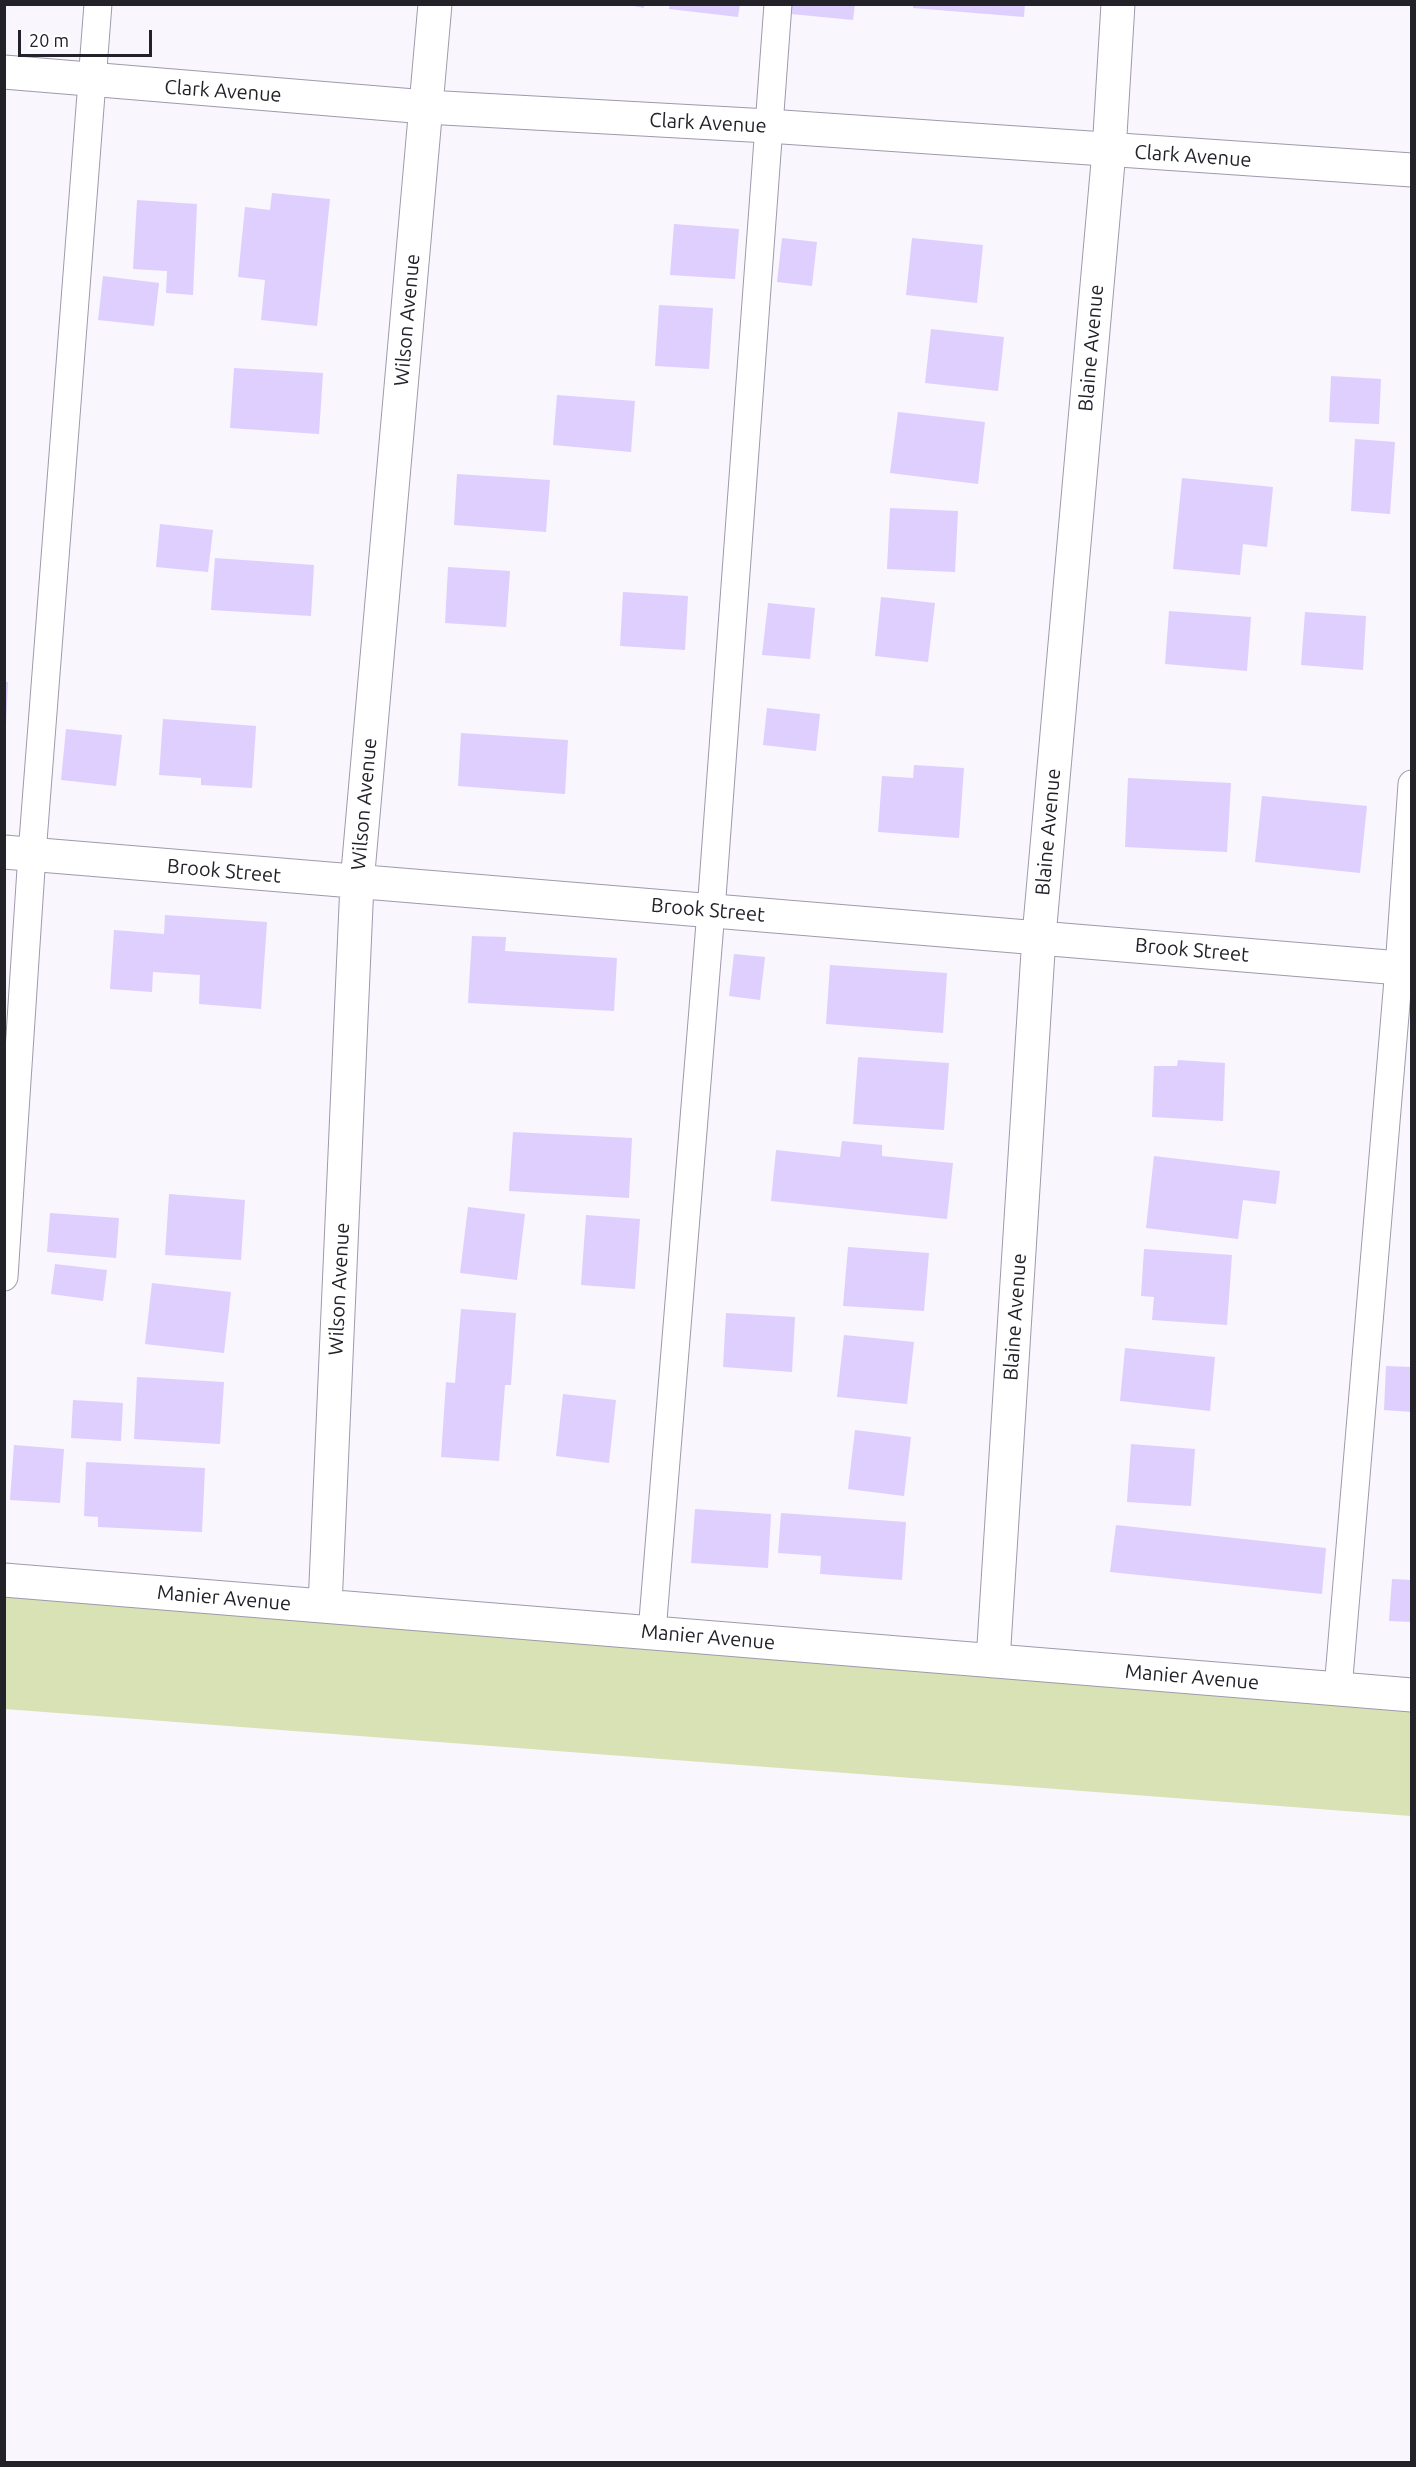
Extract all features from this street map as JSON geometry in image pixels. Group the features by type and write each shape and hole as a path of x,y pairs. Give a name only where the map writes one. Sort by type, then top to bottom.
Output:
{"street":[{"name":"Wilson Avenue","path":"325,1606 357,883 435,4"},
{"name":"Blaine Avenue","path":"993,1661 1039,936 1109,151 1118,4"},
{"name":"Clark Avenue","path":"4,72 93,81 426,106 768,126 1412,170"},
{"name":"Brook Street","path":"18,853 357,883 1039,936 1405,968"},
{"name":"Manier Avenue","path":"4,1580 1412,1695"}],"lane":[{"path":"4,1277 18,853 93,81 98,4"},
{"path":"652,1632 711,911 778,4"},
{"path":"1338,1689 1405,968 1412,784"}],"green space":[{"path":"4,1580 1411,1695 1411,1816 5,1709"}],"building":[{"path":"623,4 644,4 644,8"},
{"path":"670,4 740,4 738,17 669,9"},
{"path":"792,4 855,4 853,20 791,14"},
{"path":"913,4 1025,4 1024,17 913,8"},
{"path":"272,193 330,199 317,326 261,320 265,280 238,277 245,207 270,210"},
{"path":"137,200 197,204 193,295 166,293 167,271 133,269"},
{"path":"674,224 739,229 735,279 670,275"},
{"path":"782,238 817,242 812,286 777,282"},
{"path":"912,238 983,245 977,303 906,295"},
{"path":"103,276 159,283 154,326 98,320"},
{"path":"659,305 713,308 709,369 655,366"},
{"path":"931,329 1004,337 998,391 925,383"},
{"path":"234,368 323,373 319,434 230,428"},
{"path":"1331,376 1381,379 1379,424 1329,422"},
{"path":"557,395 635,401 631,452 553,445"},
{"path":"898,412 985,422 978,484 890,473"},
{"path":"1355,439 1395,442 1390,514 1351,511"},
{"path":"457,474 550,480 546,532 454,525"},
{"path":"1182,478 1273,487 1267,547 1243,544 1240,575 1173,569"},
{"path":"890,508 958,511 955,572 887,569"},
{"path":"160,524 213,530 208,572 156,567"},
{"path":"215,558 314,565 311,616 211,610"},
{"path":"448,567 510,571 506,627 445,623"},
{"path":"623,592 688,596 685,650 620,646"},
{"path":"881,597 935,603 928,662 875,656"},
{"path":"768,603 815,608 810,659 762,655"},
{"path":"1169,611 1251,617 1247,671 1165,664"},
{"path":"1305,612 1366,616 1363,670 1301,665"},
{"path":"5,682 8,682 6,725 5,725"},
{"path":"767,708 820,714 816,751 763,745"},
{"path":"163,719 256,726 252,788 201,785 201,778 159,775"},
{"path":"66,729 122,735 116,786 61,780"},
{"path":"461,733 568,740 565,794 458,786"},
{"path":"914,765 964,768 959,838 878,832 882,776 913,778"},
{"path":"1128,778 1231,783 1227,852 1125,847"},
{"path":"1262,796 1367,806 1360,873 1255,862"},
{"path":"165,915 267,922 261,1009 199,1004 200,975 153,972 152,992 110,989 114,930 164,934"},
{"path":"472,936 506,937 505,951 617,958 614,1011 468,1003"},
{"path":"734,954 765,957 760,1000 729,996"},
{"path":"830,965 947,973 943,1033 826,1024"},
{"path":"858,1057 949,1063 944,1130 853,1124"},
{"path":"1178,1060 1225,1063 1223,1121 1152,1117 1154,1066 1177,1066"},
{"path":"513,1132 632,1138 629,1198 509,1191"},
{"path":"842,1141 882,1145 882,1156 953,1163 947,1219 771,1201 776,1150 840,1157"},
{"path":"1154,1156 1280,1171 1276,1204 1243,1200 1238,1239 1146,1228"},
{"path":"169,1194 245,1200 241,1260 165,1255"},
{"path":"468,1207 525,1214 517,1280 460,1273"},
{"path":"50,1213 119,1218 116,1258 47,1252"},
{"path":"586,1215 640,1219 635,1289 581,1285"},
{"path":"848,1247 929,1253 924,1311 843,1306"},
{"path":"1144,1249 1232,1255 1227,1325 1152,1320 1154,1297 1141,1296"},
{"path":"55,1264 107,1270 103,1301 51,1294"},
{"path":"152,1283 231,1292 224,1353 145,1344"},
{"path":"461,1309 516,1313 511,1385 505,1385 499,1461 441,1457 446,1382 455,1383"},
{"path":"726,1313 795,1317 792,1372 723,1367"},
{"path":"844,1335 914,1342 907,1404 837,1397"},
{"path":"1125,1348 1215,1357 1210,1411 1120,1401"},
{"path":"1386,1366 1412,1367 1412,1412 1384,1410"},
{"path":"137,1377 224,1382 220,1444 134,1439"},
{"path":"563,1394 616,1400 609,1463 556,1456"},
{"path":"73,1400 123,1403 121,1441 71,1438"},
{"path":"855,1430 911,1437 904,1496 848,1489"},
{"path":"1131,1444 1195,1449 1191,1506 1127,1502"},
{"path":"14,1445 64,1449 60,1503 10,1500"},
{"path":"86,1462 205,1468 202,1532 98,1527 98,1517 84,1516"},
{"path":"695,1509 771,1514 768,1568 691,1563"},
{"path":"781,1513 906,1522 902,1580 820,1574 821,1556 778,1553"},
{"path":"1116,1525 1326,1548 1322,1594 1110,1572"},
{"path":"1392,1579 1412,1580 1412,1622 1389,1621"}]}
